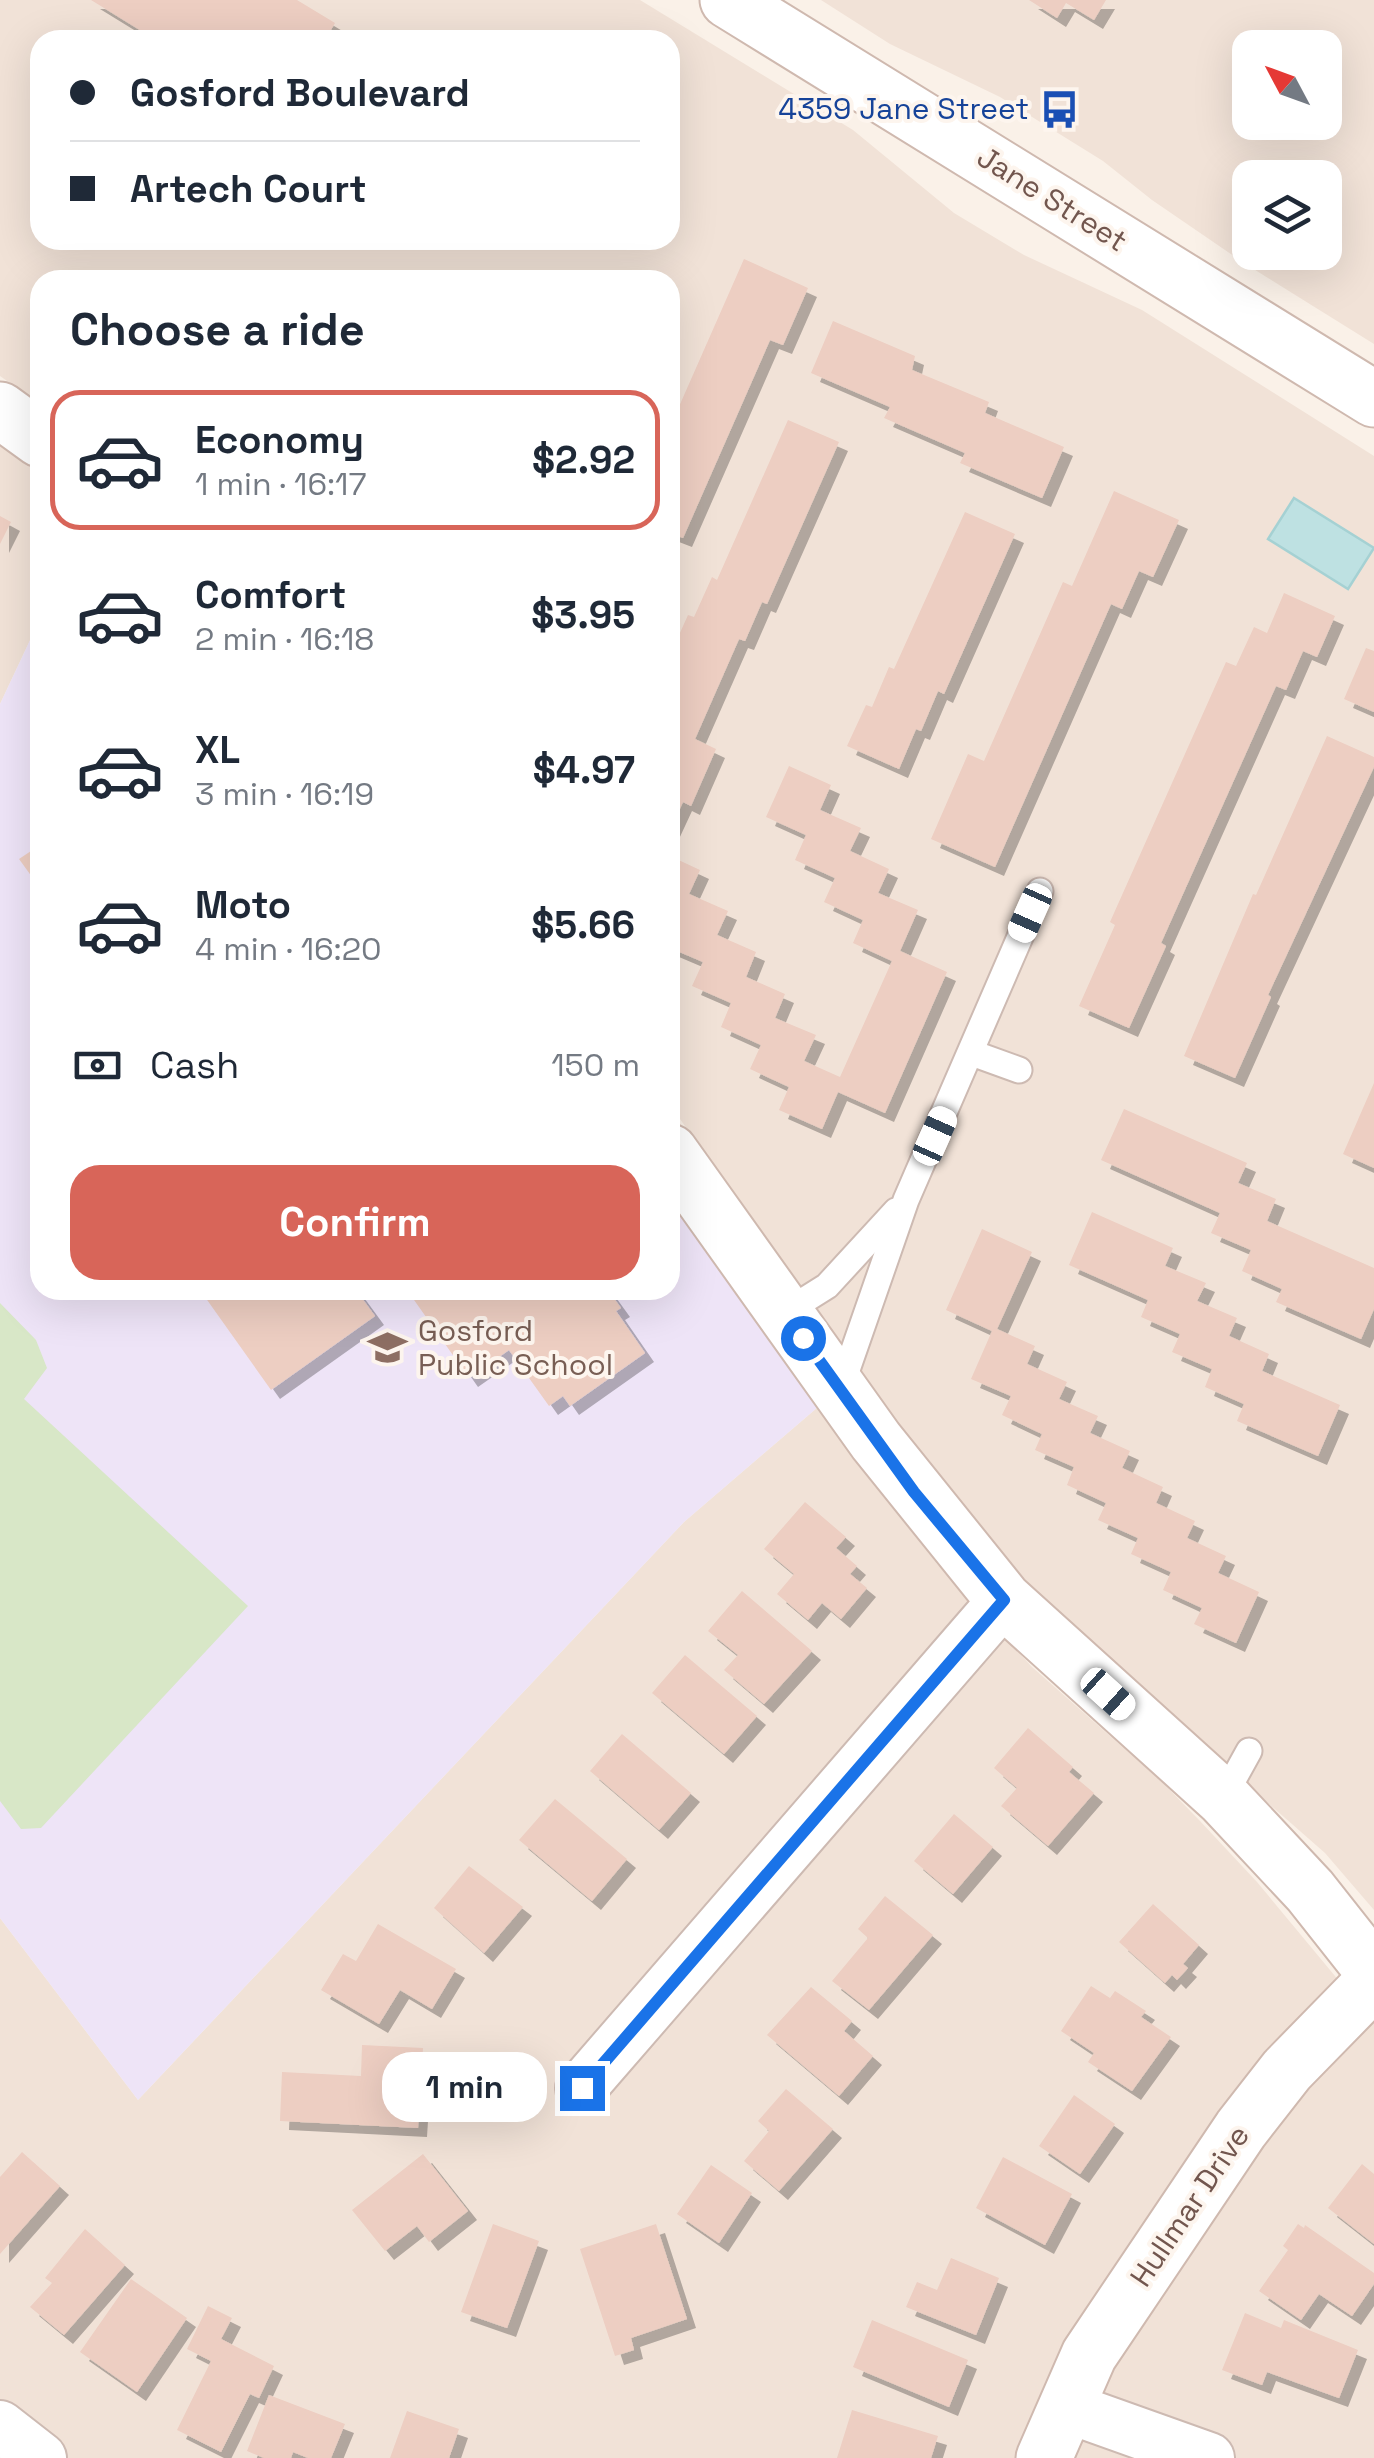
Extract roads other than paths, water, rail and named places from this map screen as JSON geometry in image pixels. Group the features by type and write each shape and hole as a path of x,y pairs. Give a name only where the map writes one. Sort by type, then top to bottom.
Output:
{"street":[{"name":"Jane Street","path":"728,0 1374,399"},
{"path":"0,410 30,431"},
{"path":"680,1166 914,1492 1004,1600 1223,1798 1310,1891 1374,1972"},
{"path":"582,2088 1004,1600"},
{"name":"Hullmar Drive","path":"1044,2458 1089,2355 1241,2130 1287,2070 1374,1980"},
{"path":"1066,2407 1209,2458"},
{"path":"0,2426 41,2458"}],"lane":[{"path":"840,1389 906,1200 1040,891"},
{"path":"972,1053 1019,1070"},
{"path":"784,1313 827,1286 906,1200"},
{"path":"1223,1798 1249,1751"}],"water":[{"path":"1294,498 1374,548 1348,589 1268,539"}],"place":[{"name":"4359 Jane Street","path":"1059,109"},
{"name":"Gosford Public School","path":"388,1348"}]}
